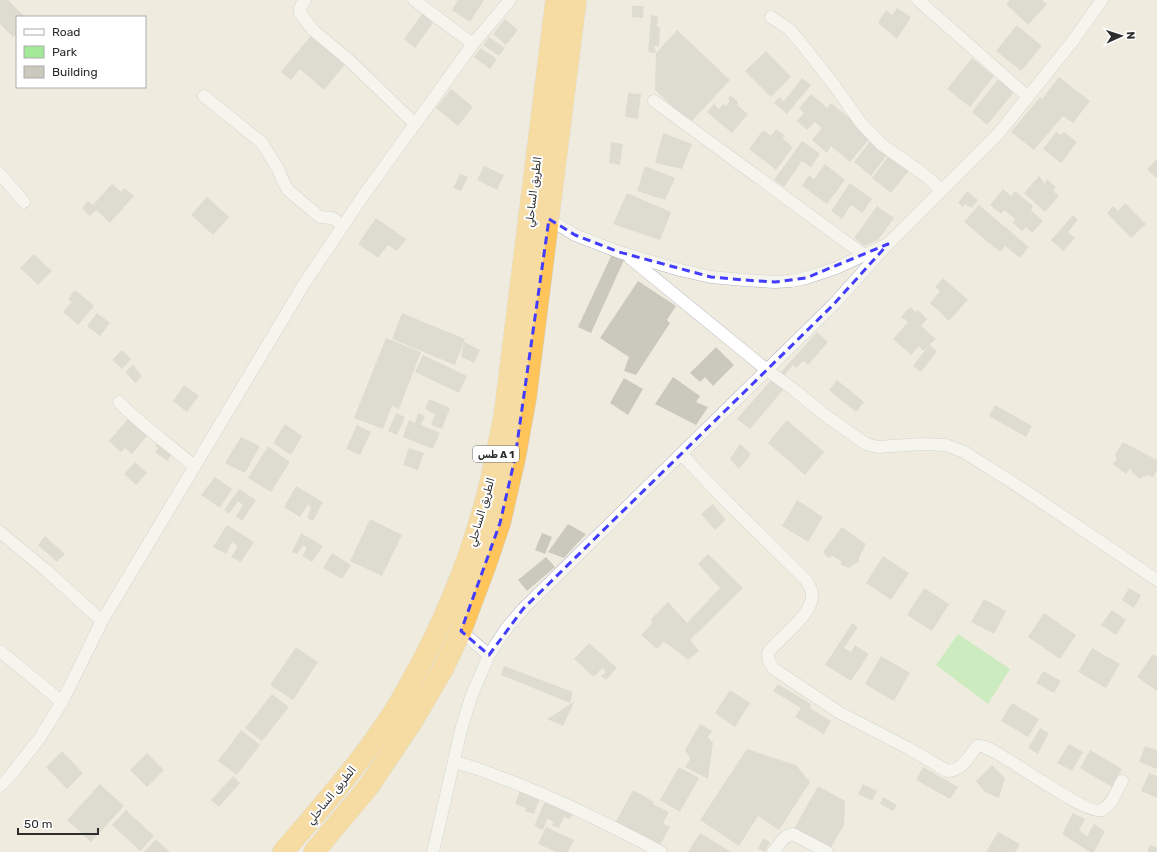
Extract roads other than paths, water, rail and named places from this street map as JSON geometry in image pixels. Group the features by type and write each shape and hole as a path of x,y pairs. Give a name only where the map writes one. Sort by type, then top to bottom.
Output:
{"highway":[{"name":"الطريق الساحلي","path":"283,852 324,805 365,753 390,718 435,639 458,586 476,531 490,484 504,417 556,0"},
{"name":"الطريق الساحلي","path":"314,852 369,786 412,722 442,669 461,631 500,523 515,458 526,397 576,0"}],"street":[{"path":"305,0 300,8 300,12 313,30 349,60 415,124"},
{"path":"414,0 473,44"},
{"path":"0,786 10,776 39,739 62,702 102,620 304,284 343,225 473,44 510,0"},
{"path":"918,0 1028,97"},
{"path":"434,852 442,812 455,763 461,730 471,697 489,654 506,629 523,609 833,305 888,244 998,134 1072,42 1102,0"},
{"path":"771,17 789,29 801,43 834,85 861,124 881,144 920,172 941,190"},
{"path":"204,96 262,143 278,169 288,190 320,217 332,218 343,225"},
{"path":"654,100 864,255"},
{"path":"0,174 24,202"},
{"path":"549,219 575,235 626,254 680,270 711,277 775,282 806,278 836,268 888,244"},
{"path":"626,254 767,370 825,415 866,444 878,447 922,444 946,445 964,452 1024,490 1157,580"},
{"path":"118,402 133,417 172,446 194,466"},
{"path":"682,454 723,498 806,580 812,592 811,603 801,619 775,644 768,653 769,661 774,669 840,712 908,748 947,771 954,771 962,766 977,746 982,746 1095,811 1099,811 1106,807 1112,800 1122,781"},
{"path":"0,532 102,620"},
{"path":"461,631 489,654"},
{"path":"0,650 62,702"},
{"path":"455,763 486,772 545,794 661,852"},
{"path":"773,852 788,834 793,834 827,852"}]}
